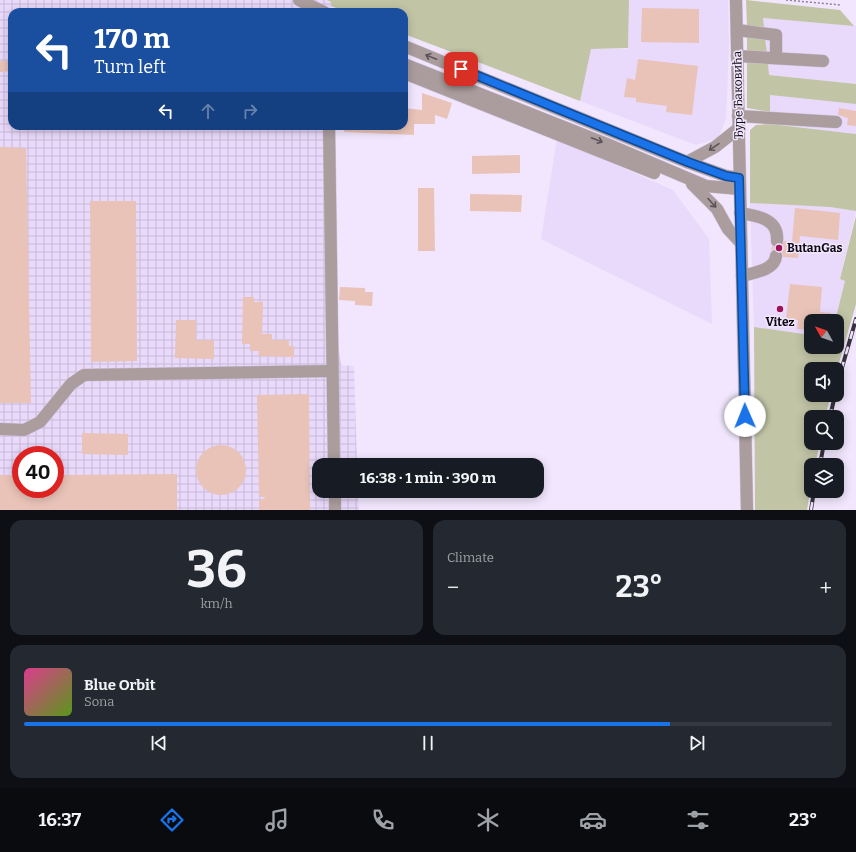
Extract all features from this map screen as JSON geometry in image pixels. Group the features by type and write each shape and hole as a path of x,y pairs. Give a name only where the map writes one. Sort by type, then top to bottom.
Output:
{"street":[{"path":"299,0 316,8"},
{"name":"Ђуре Ђаковића","path":"736,0 747,510"},
{"path":"737,30 776,35 776,58"},
{"path":"408,48 740,183"},
{"path":"737,56 823,61"},
{"path":"408,66 607,144 706,186 740,183"},
{"path":"408,75 668,178 674,179 682,176"},
{"path":"688,162 715,147 738,122 836,122"},
{"path":"330,130 334,458"},
{"path":"682,176 700,191 717,209 728,229 741,243"},
{"path":"740,213 756,215 768,220 778,233 777,241"},
{"path":"742,276 772,265 776,256"},
{"path":"0,429 24,430 40,422 71,384 84,375 332,371"},
{"path":"335,498 335,510"}],"path":[{"path":"786,0 841,4"}],"shaded area":[{"path":"0,0 327,0 331,2 331,8 8,8 8,130 335,130 336,274 334,315 341,365 354,366 357,458 312,458 312,498 358,498 359,510 0,510"},
{"path":"629,0 728,0 729,47 726,119 718,138 696,145 580,101 591,49 628,49"},
{"path":"763,18 856,26 856,84 769,75"},
{"path":"769,95 856,104 856,134 770,124"},
{"path":"557,139 673,190 709,239 712,324 541,239"},
{"path":"750,203 830,207 856,211 840,279 845,281 837,314 804,314 804,334 754,327"}],"green space":[{"path":"327,0 629,0 628,48 591,49 580,101 408,36 408,8 336,8 331,6 331,2"},
{"path":"746,0 840,10 854,26 763,18 764,27 747,26"},
{"path":"747,36 765,38 767,53 747,51"},
{"path":"747,62 768,64 769,75 856,84 856,104 770,95 770,112 747,108"},
{"path":"770,124 856,134 856,211 830,207 750,203 750,130 756,125"},
{"path":"856,216 856,304 844,346 844,314 837,314 845,281 840,279"},
{"path":"754,327 804,334 804,354 842,354 839,362 804,362 804,402 829,402 827,410 804,410 804,450 818,450 817,458 804,458 804,498 809,498 807,510 755,510"}],"building":[{"path":"642,8 699,9 699,43 641,42"},
{"path":"638,59 698,66 692,115 666,112 667,106 636,102 636,98 624,97 627,78 635,80"},
{"path":"8,60 8,71 0,72 0,61"},
{"path":"422,93 452,103 447,119 435,115 435,124 414,124 414,135 344,132 344,130 408,130 408,108 422,110"},
{"path":"839,108 856,111 856,126 847,125 848,118 838,115"},
{"path":"0,147 26,148 31,403 0,403"},
{"path":"520,155 520,173 472,174 472,156"},
{"path":"418,188 434,188 435,251 418,251"},
{"path":"470,194 522,195 521,212 470,211"},
{"path":"90,201 136,201 137,361 91,362"},
{"path":"795,208 840,213 838,240 800,236 798,258 783,257 782,251 778,249 771,250 772,246 778,248 781,247 784,241 792,242"},
{"path":"790,284 822,287 820,312 831,314 804,314 804,330 797,329 798,320 786,319"},
{"path":"340,287 365,288 365,292 373,292 372,306 355,305 355,301 339,300"},
{"path":"243,297 254,297 254,302 263,302 262,334 272,334 272,340 289,340 289,346 294,346 294,357 258,356 259,351 250,351 250,344 242,344"},
{"path":"176,320 196,320 196,340 214,340 214,359 175,358"},
{"path":"309,394 310,510 259,510 259,500 266,498 259,496 257,395"},
{"path":"82,433 128,434 128,455 82,454"},
{"path":"221,445 230,447 239,452 244,461 246,470 244,479 239,488 230,493 221,495 212,493 203,488 198,479 196,470 198,461 203,452 212,447"},
{"path":"177,474 177,510 0,510 0,475 12,475 12,498 64,498 64,475"}],"railway":[{"path":"844,362 856,319"},
{"path":"832,410 833,402"},
{"path":"821,458 823,450"},
{"path":"811,510 813,498"}],"place":[{"name":"ButanGas","path":"779,248"},
{"name":"Vitez","path":"780,309"}],"route":[{"path":"461,69 688,162 726,176 739,178 745,416"}]}
